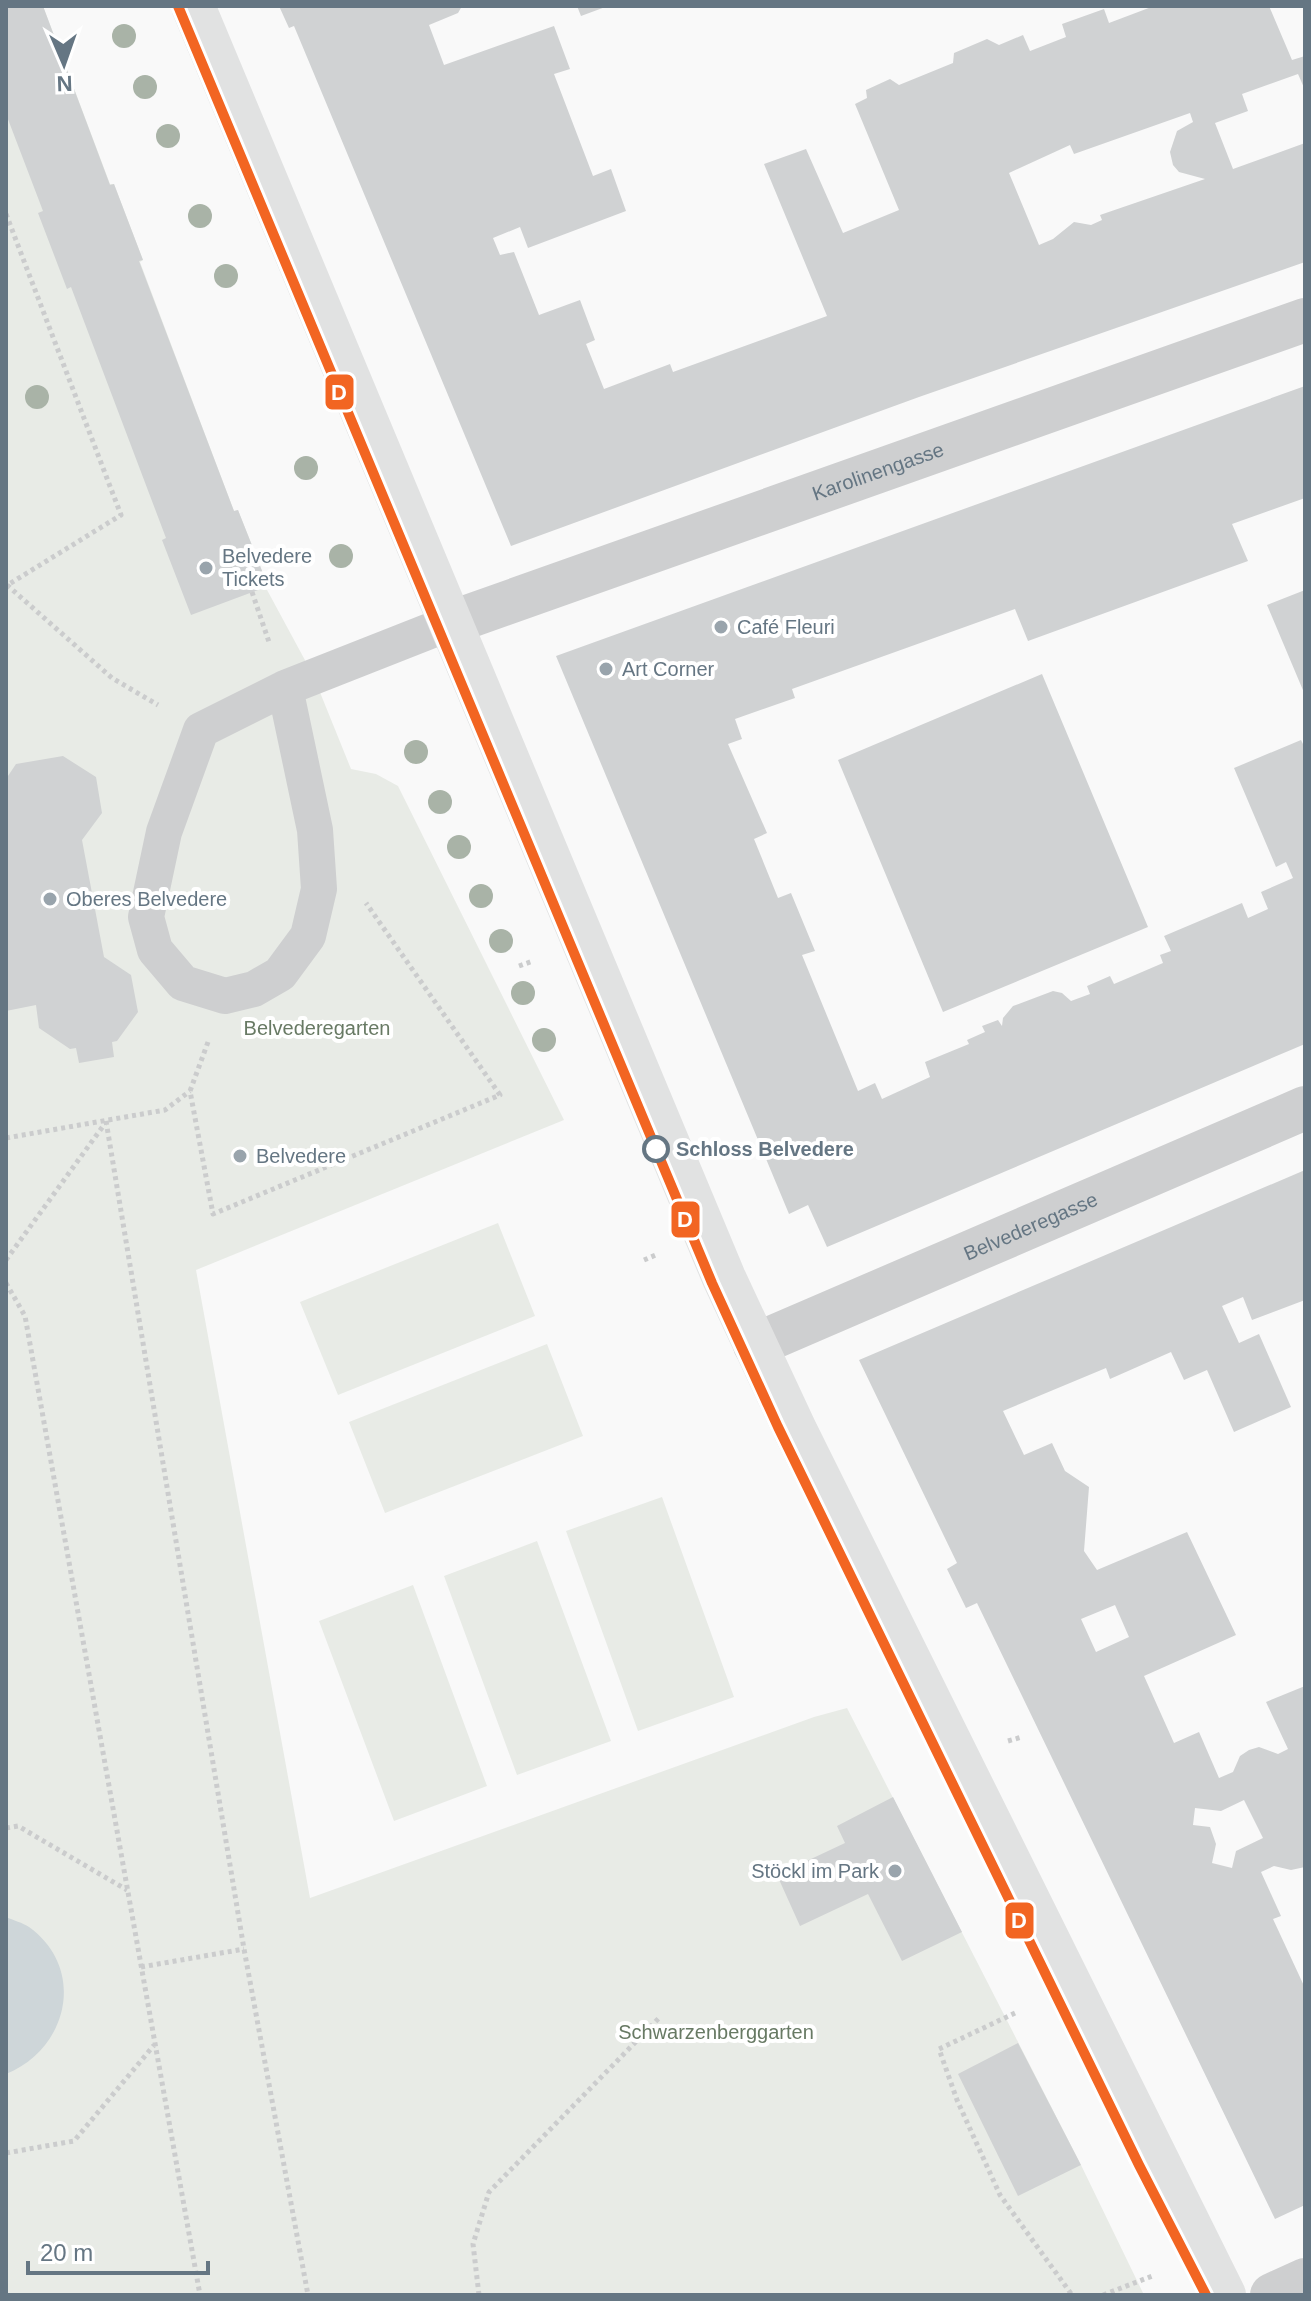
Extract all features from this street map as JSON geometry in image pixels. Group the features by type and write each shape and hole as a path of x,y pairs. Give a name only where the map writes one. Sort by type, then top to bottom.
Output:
{"street":[{"path":"193,6 648,1101 755,1345 1224,2295"},
{"name":"Karolinengasse","path":"450,623 1305,320"},
{"name":"Belvederegasse","path":"755,1345 1305,1108"},
{"path":"1272,2295 1305,2280"}],"lane":[{"path":"285,688 315,830 319,889 308,936 280,974 254,989 225,996 183,983 155,950 146,917 164,832 201,730 285,688 450,623"}],"path":[{"path":"6,214 121,515 6,585 125,686"},
{"path":"6,1138 165,1110 190,1091 213,1214 500,1095 315,830"},
{"path":"6,1260 106,1121"},
{"path":"106,1121 244,1949 308,2295"},
{"path":"6,1283 25,1316 200,2295"},
{"path":"6,1828 18,1826 129,1891"},
{"path":"141,1967 244,1949"},
{"path":"1015,2013 939,2049 957,2100 1000,2195 1072,2295"},
{"path":"479,2295 473,2244 489,2192 660,2017"},
{"path":"6,2153 74,2141 155,2043"},
{"path":"1103,2295 1149,2277"}],"green space":[{"name":"Belvedere","path":"6,6 43,6 110,184 114,184 143,260 140,262 234,511 238,510 268,586 266,588 313,675 351,769 376,774 398,786 564,1120 196,1270 310,1898 814,1717 847,1708 1081,2165 1144,2295 6,2295"},
{"path":"498,1223 535,1316 338,1395 300,1302"},
{"path":"547,1344 583,1436 385,1513 349,1422"},
{"path":"662,1497 734,1697 638,1731 566,1531"},
{"path":"537,1541 611,1741 517,1775 444,1576"},
{"path":"413,1585 487,1786 394,1821 319,1621"}],"shaded area":[{"path":"6,1917 29,1927 47,1944 59,1964 64,1985 56,2028 44,2046 27,2062 6,2074"}],"building":[{"path":"6,6 43,6 110,185 114,184 143,260 139,261 234,511 238,510 266,587 191,615 162,540 166,538 71,287 67,289 38,213 43,211 6,114"},
{"path":"279,6 462,6 458,13 429,25 444,65 554,26 570,69 554,74 593,176 611,169 626,211 528,248 520,227 493,238 500,255 514,252 539,315 580,300 595,340 586,344 604,389 670,364 673,372 827,316 764,164 806,149 843,233 899,210 855,104 867,98 866,90 890,79 899,85 953,63 954,53 987,39 999,45 1023,35 1030,51 1066,37 1062,24 1104,9 1109,23 1154,6 1269,6 1292,60 1305,56 1305,90 1298,74 1242,94 1248,111 1215,123 1233,169 1305,143 1305,262 919,397 511,546 294,26 289,28","holes":["1190,113 1193,122 1177,131 1170,152 1173,165 1179,172 1205,179 1100,215 1102,220 1091,225 1074,222 1053,239 1039,245 1009,173 1070,145 1074,154"]},
{"path":"577,6 608,6 581,16"},
{"path":"1305,386 1305,498 1232,524 1248,561 1028,641 1015,609 792,689 795,698 735,719 742,739 728,744 767,833 754,839 778,898 791,893 815,951 802,955 858,1091 875,1083 882,1099 930,1077 925,1062 969,1044 967,1040 985,1032 982,1026 998,1020 1002,1026 1003,1018 1013,1006 1053,991 1062,993 1071,1001 1090,994 1087,986 1110,976 1114,984 1163,963 1160,955 1171,951 1164,936 1242,903 1248,918 1268,909 1261,892 1293,878 1286,862 1276,867 1234,768 1301,740 1305,748 1305,1044 827,1247 808,1205 789,1214 556,656"},
{"path":"1305,590 1305,695 1267,605"},
{"path":"1042,674 1148,927 943,1012 838,760"},
{"name":"Oberes Belvedere","path":"63,756 96,777 102,813 82,840 104,957 131,975 138,1012 117,1041 112,1042 114,1057 79,1063 76,1048 70,1049 39,1028 36,1005 6,1011 6,779 16,764"},
{"path":"1305,1170 1305,1300 1252,1320 1243,1297 1222,1306 1239,1343 1259,1334 1291,1407 1234,1432 1207,1370 1184,1380 1171,1352 1110,1379 1106,1368 1003,1411 1024,1455 1052,1443 1065,1471 1089,1487 1084,1551 1097,1570 1187,1532 1236,1635 1144,1676 1174,1743 1199,1732 1219,1778 1233,1772 1240,1756 1249,1750 1259,1747 1278,1754 1288,1749 1266,1702 1305,1686 1305,1867 1291,1870 1274,1866 1261,1872 1281,1916 1273,1919 1305,1988 1305,2205 1275,2219 977,1603 966,1608 947,1569 957,1563 859,1360","holes":["1115,1605 1129,1637 1096,1652 1081,1619","1244,1800 1263,1838 1236,1851 1232,1868 1212,1863 1216,1844 1210,1827 1193,1825 1195,1808 1221,1811"]},
{"path":"893,1797 962,1932 902,1961 868,1894 800,1926 777,1875 845,1843 837,1826"},
{"path":"1018,2043 1081,2165 1018,2196 958,2074"}],"transit line":[{"name":"D","path":"178,6 712,1283 778,1427 1139,2165 1206,2295"}],"place":[{"name":"Belvedere Tickets","path":"206,568"},
{"name":"Café Fleuri","path":"721,627"},
{"name":"Art Corner","path":"606,669"},
{"name":"Oberes Belvedere","path":"50,899"},
{"name":"Schloss Belvedere","path":"656,1149"},
{"name":"Belvedere","path":"240,1156"},
{"name":"Stöckl im Park","path":"895,1871"}],"park label":[{"name":"Belvederegarten","path":"317,1028"},
{"name":"Schwarzenberggarten","path":"716,2032"}]}
